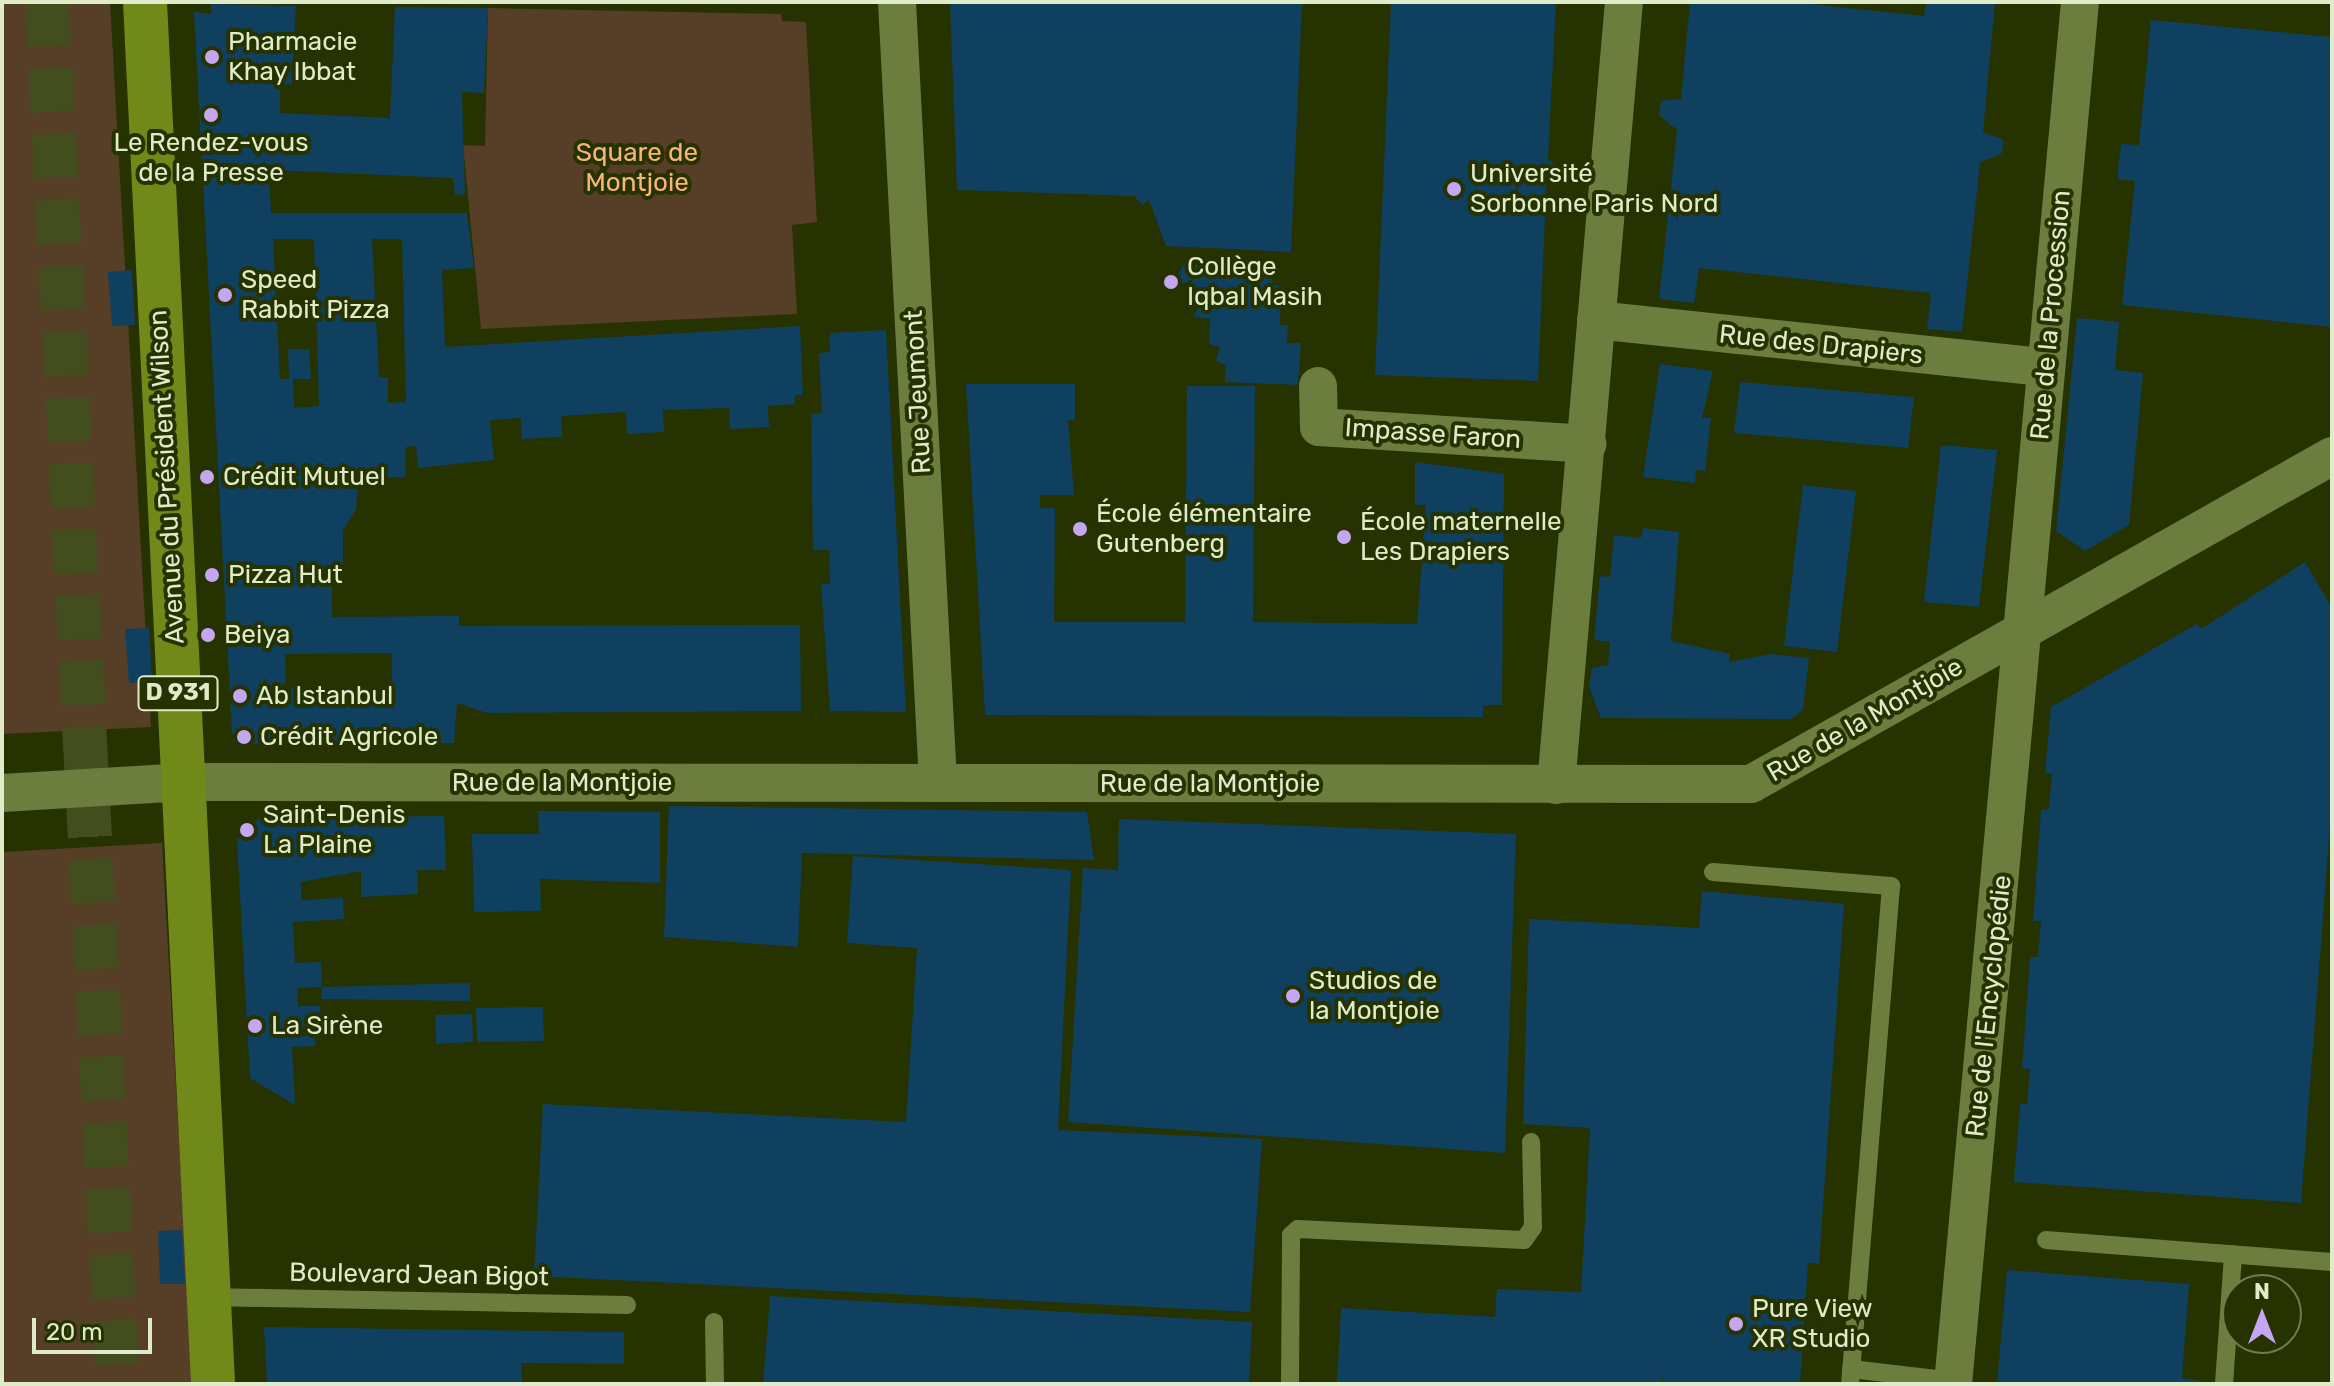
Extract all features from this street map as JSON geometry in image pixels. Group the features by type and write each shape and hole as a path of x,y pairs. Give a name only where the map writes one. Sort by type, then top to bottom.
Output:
{"main road":[{"name":"Avenue du Président Wilson","path":"145,2 186,782 213,1384"}],"street":[{"name":"Rue Jeumont","path":"897,2 938,783"},
{"path":"1556,785 1624,2"},
{"name":"Rue de la Procession","path":"2028,628 2045,367 2080,2"},
{"name":"Rue des Drapiers","path":"1596,334 2045,367"},
{"name":"Impasse Faron","path":"1318,386 1319,427 1587,444"},
{"name":"Rue de la Montjoie","path":"2,793 186,782 1751,784 2332,456"},
{"name":"Rue de l'Encyclopédie","path":"1953,1383 2028,628"}],"lane":[{"path":"1713,872 1891,886 1851,1377 1953,1383"},
{"path":"1290,1384 1291,1235 1298,1229 1524,1240 1533,1227 1531,1142"},
{"path":"2046,1240 2332,1262"},
{"path":"2224,1384 2233,1254"},
{"name":"Boulevard Jean Bigot","path":"210,1297 627,1305"},
{"path":"714,1322 715,1384"}],"green space":[{"path":"2,2 110,2 151,727 2,734"},
{"name":"Square de Montjoie","path":"488,8 781,14 782,21 806,22 817,222 792,225 797,314 481,329 463,145 485,146"},
{"path":"162,843 193,1384 2,1384 2,852"}],"building":[{"path":"950,2 1302,2 1291,252 1166,246 1149,200 1143,205 1134,196 957,190"},
{"name":"Université Sorbonne Paris Nord","path":"1391,2 1556,2 1548,159 1555,164 1547,171 1538,381 1375,375"},
{"path":"1690,2 1791,2 1924,16 1926,2 1995,2 1983,132 2004,140 2002,153 1980,163 1962,332 1927,329 1931,293 1699,268 1694,303 1659,299 1677,130 1659,115 1661,101 1681,99"},
{"path":"211,4 296,6 292,85 280,84 280,113 390,118 395,7 488,8 484,93 462,92 465,194 455,195 453,178 269,170 271,213 467,213 474,268 442,270 445,347 800,326 803,395 795,395 795,404 768,406 769,427 730,429 729,408 663,410 664,432 627,434 626,412 561,416 562,437 522,439 521,418 490,420 494,460 418,468 416,446 406,447 405,477 358,478 356,509 343,531 343,572 332,572 332,617 459,616 459,626 800,625 801,711 487,713 457,703 454,743 242,744 232,733 194,12 211,14","holes":["273,239 314,239 319,406 294,408 293,379 311,379 309,349 288,349 289,379 280,379","372,239 402,239 406,402 388,403 388,377 379,377","392,653 392,687 293,688 285,698 276,692 286,681 285,654"]},
{"path":"2151,20 2332,37 2332,327 2122,305 2135,181 2117,179 2121,144 2139,145"},
{"path":"1184,264 1273,268 1272,285 1281,286 1280,325 1288,325 1287,343 1301,343 1298,385 1225,382 1226,365 1216,361 1220,347 1209,344 1210,319 1194,317 1201,299 1189,298 1192,279 1183,284 1178,274"},
{"path":"132,270 135,325 112,326 108,272"},
{"path":"2077,318 2119,322 2115,370 2143,373 2129,525 2085,551 2056,531"},
{"path":"886,330 906,712 830,711 821,584 830,584 829,550 813,550 811,414 822,413 819,353 830,352 829,333"},
{"path":"1660,364 1713,371 1702,418 1711,418 1705,471 1696,470 1695,483 1643,477"},
{"path":"1740,382 1914,397 1908,448 1734,433"},
{"path":"966,384 1075,384 1075,420 1068,420 1074,495 1040,495 1040,508 1055,508 1054,622 1185,622 1187,386 1255,386 1253,622 1417,624 1426,505 1415,505 1415,462 1504,474 1502,705 1483,705 1483,717 985,715"},
{"path":"1941,445 1997,450 1979,607 1924,602"},
{"path":"1803,485 1856,491 1837,652 1784,646"},
{"path":"1643,528 1679,532 1671,641 1730,654 1729,662 1772,654 1809,658 1803,710 1791,719 1601,718 1589,687 1592,668 1608,665 1610,642 1594,640 1600,576 1610,577 1614,535 1641,538"},
{"path":"2305,562 2332,608 2332,800 2301,1203 2014,1182 2020,1104 2027,1104 2030,1069 2022,1068 2030,957 2038,957 2041,921 2033,921 2041,810 2049,810 2052,773 2045,773 2051,707 2197,624 2201,629"},
{"path":"149,628 152,682 129,683 125,629"},
{"path":"669,806 1087,812 1094,860 802,853 798,947 664,937"},
{"path":"538,811 660,812 660,883 540,879 541,911 474,912 472,834 539,834"},
{"path":"444,816 446,870 417,870 418,894 361,897 361,871 301,882 301,900 343,898 344,919 293,922 295,963 321,962 322,987 297,988 298,1006 320,1006 322,1028 299,1029 299,1036 315,1036 315,1046 292,1047 295,1105 250,1078 237,840 259,818"},
{"name":"Studios de la Montjoie","path":"1119,819 1516,834 1505,1153 1068,1122 1083,868 1118,870"},
{"path":"853,856 1071,870 1058,1130 1262,1139 1250,1312 534,1276 543,1104 906,1122 917,948 847,943"},
{"path":"1702,891 1844,904 1819,1264 1808,1263 1800,1384 1663,1384 1663,1368 1662,1384 1337,1384 1341,1308 1495,1317 1497,1289 1581,1292 1590,1128 1523,1124 1529,919 1699,928"},
{"path":"470,983 470,1001 322,999 322,987"},
{"path":"543,1007 544,1041 477,1042 476,1008"},
{"path":"472,1014 473,1042 436,1044 435,1015"},
{"path":"182,1230 185,1284 160,1284 158,1231"},
{"path":"2007,1270 2189,1284 2182,1378 2216,1384 1997,1384"},
{"path":"770,1296 1252,1322 1249,1384 763,1384"},
{"path":"264,1327 624,1332 624,1364 521,1363 522,1384 267,1384"}],"tunnel":[{"path":"47,2 118,1384"}],"place":[{"name":"Pharmacie Khay Ibbat","path":"212,57"},
{"name":"Le Rendez-vous de la Presse","path":"211,115"},
{"name":"Université Sorbonne Paris Nord","path":"1454,189"},
{"name":"Collège Iqbal Masih","path":"1171,282"},
{"name":"Speed Rabbit Pizza","path":"225,295"},
{"name":"Crédit Mutuel","path":"207,477"},
{"name":"École élémentaire Gutenberg","path":"1080,529"},
{"name":"École maternelle Les Drapiers","path":"1344,537"},
{"name":"Pizza Hut","path":"212,575"},
{"name":"Beiya","path":"208,635"},
{"name":"Ab Istanbul","path":"240,696"},
{"name":"Crédit Agricole","path":"244,737"},
{"name":"Saint-Denis La Plaine","path":"247,830"},
{"name":"Studios de la Montjoie","path":"1293,996"},
{"name":"La Sirène","path":"255,1026"},
{"name":"Pure View XR Studio","path":"1736,1324"}]}
